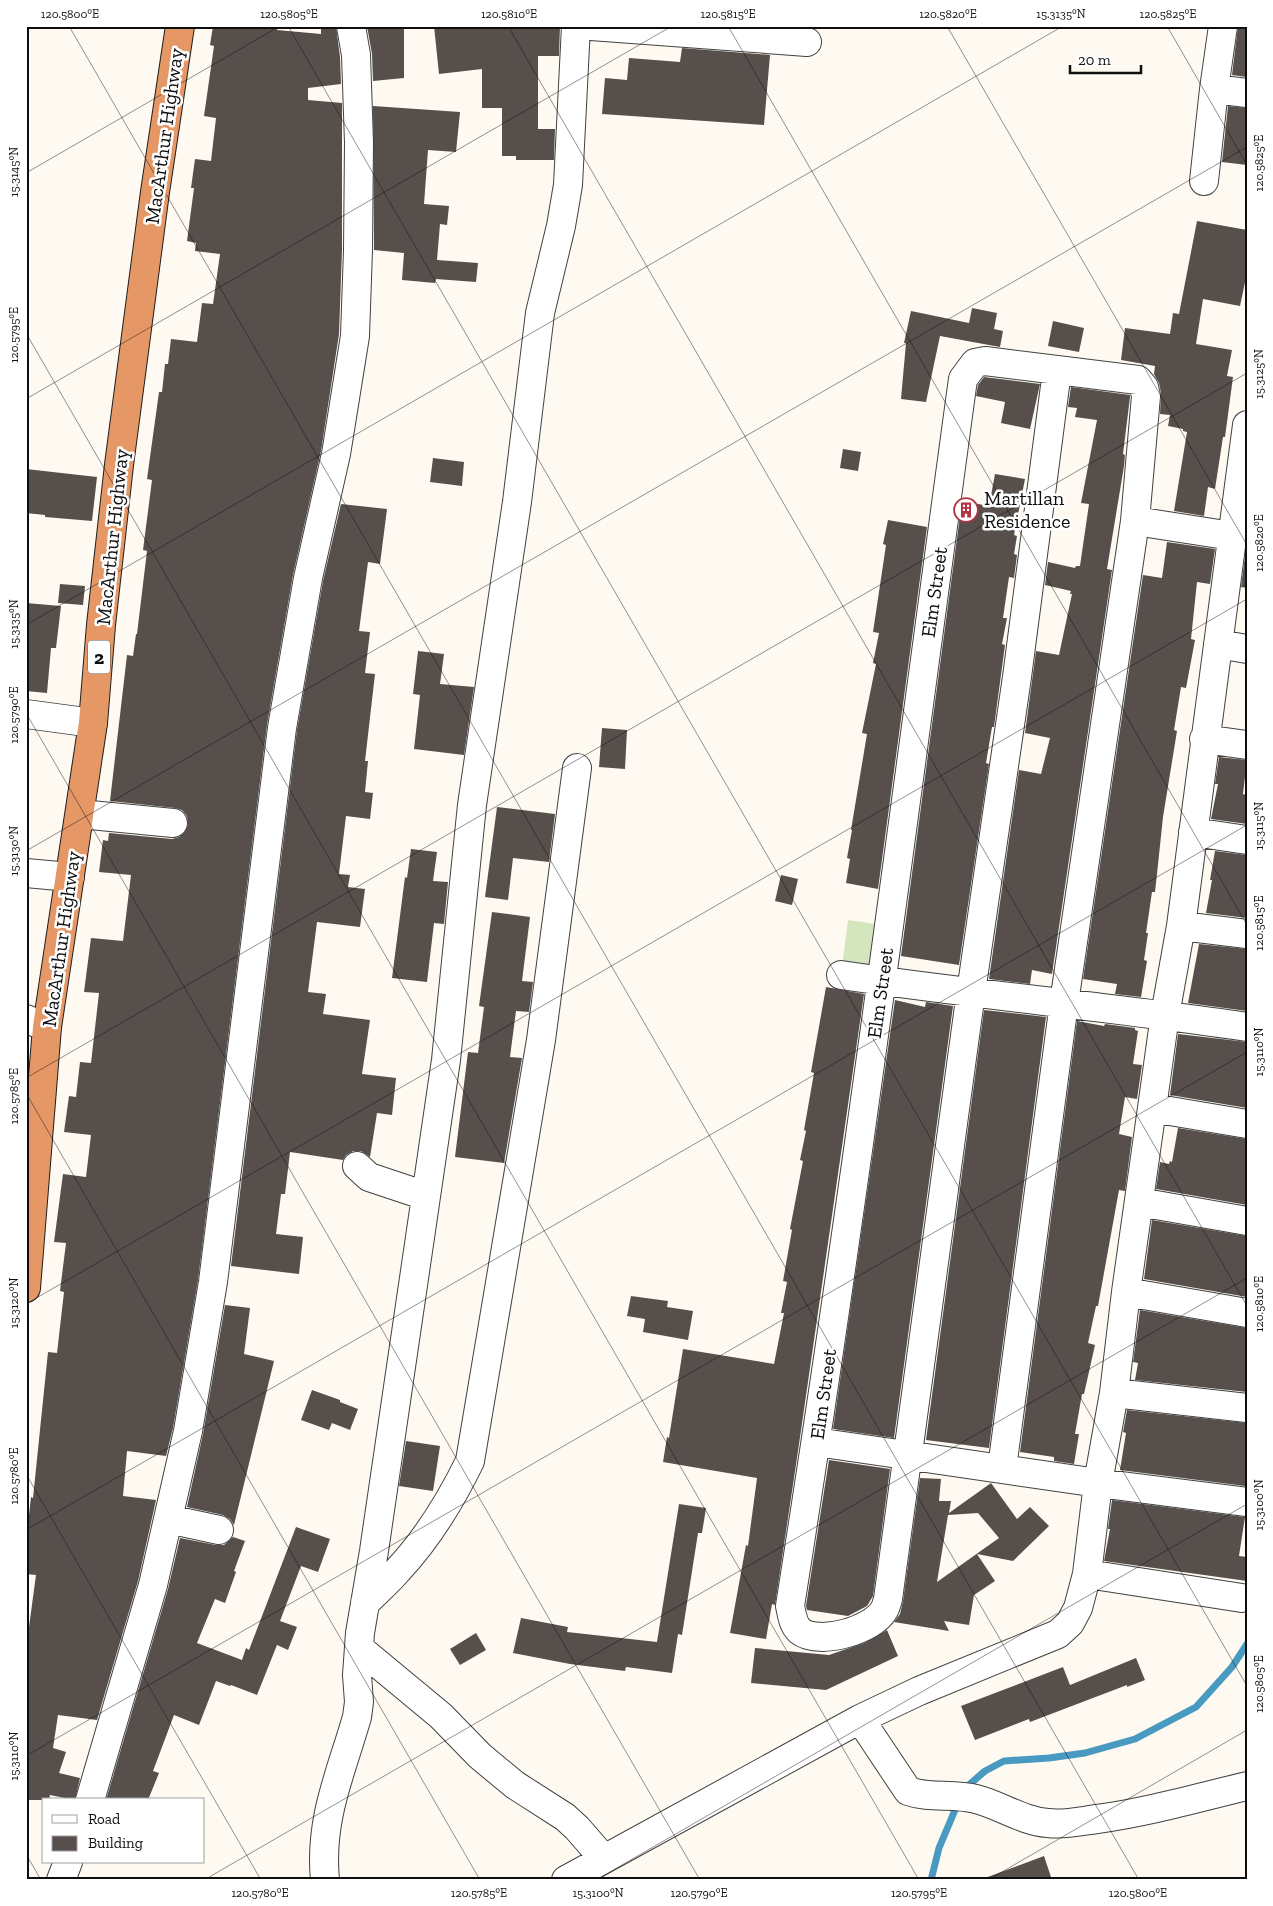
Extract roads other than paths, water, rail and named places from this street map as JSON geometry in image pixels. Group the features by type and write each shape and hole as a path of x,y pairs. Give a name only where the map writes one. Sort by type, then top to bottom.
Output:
{"highway":[{"name":"MacArthur Highway","path":"26,1288 37,1023 70,877 80,814 93,723 119,465 155,192 180,26"}],"street":[{"path":"91,1798 153,1585 188,1431 213,1282 282,728 308,578 336,454 355,336 359,143 356,55 352,26"},
{"path":"325,1880 324,1842 329,1805 357,1717 356,1675 359,1648 446,1060 472,805 517,502 540,313 562,226 568,185 576,26"},
{"path":"591,26 807,42"},
{"path":"1204,182 1214,89 1224,26"},
{"path":"1214,89 1247,93"},
{"name":"Elm Street","path":"908,1455 888,1599 884,1611 863,1626 832,1638 807,1635 793,1621 790,1606 816,1442 882,981 963,378 975,363 985,361 1057,371"},
{"path":"908,1455 971,992 1017,677 1057,371 1138,380 1144,387 1146,396 1134,521 1064,1003 1002,1468"},
{"path":"566,1880 860,1720 919,1691 1058,1634 1070,1623 1078,1608 1087,1574 1098,1483 1114,1393 1126,1292 1165,1015 1182,926 1204,740 1218,644 1236,547 1247,425"},
{"path":"1134,521 1236,547"},
{"path":"1218,644 1247,649"},
{"path":"26,714 93,723"},
{"path":"1204,740 1247,745"},
{"path":"365,1603 413,1552 456,1490 470,1461 541,1040 577,768"},
{"path":"80,814 173,823"},
{"path":"1193,832 1247,840"},
{"path":"26,873 70,877"},
{"path":"1182,926 1247,934"},
{"path":"840,975 1165,1015 1247,1027"},
{"path":"1152,1108 1247,1124"},
{"path":"357,1166 370,1177 426,1196"},
{"path":"1139,1202 1247,1221"},
{"path":"1126,1292 1247,1313"},
{"path":"1114,1393 1247,1408"},
{"path":"816,1442 1098,1483 1247,1502"},
{"path":"168,1519 219,1530"},
{"path":"1087,1574 1242,1598"},
{"path":"359,1648 441,1716 480,1756 515,1785 564,1817 583,1834 604,1859"},
{"path":"860,1720 908,1791 921,1795 956,1795 977,1799 1033,1820 1048,1823 1068,1823 1133,1814 1247,1786"},
{"path":"61,1880 67,1864"}],"waterway":[{"path":"970,1784 985,1771 1004,1761 1085,1753 1135,1739 1196,1707 1232,1667 1247,1644"},
{"path":"931,1880 939,1848 955,1810"}],"place":[{"name":"Martillan Residence","path":"966,510"}]}
